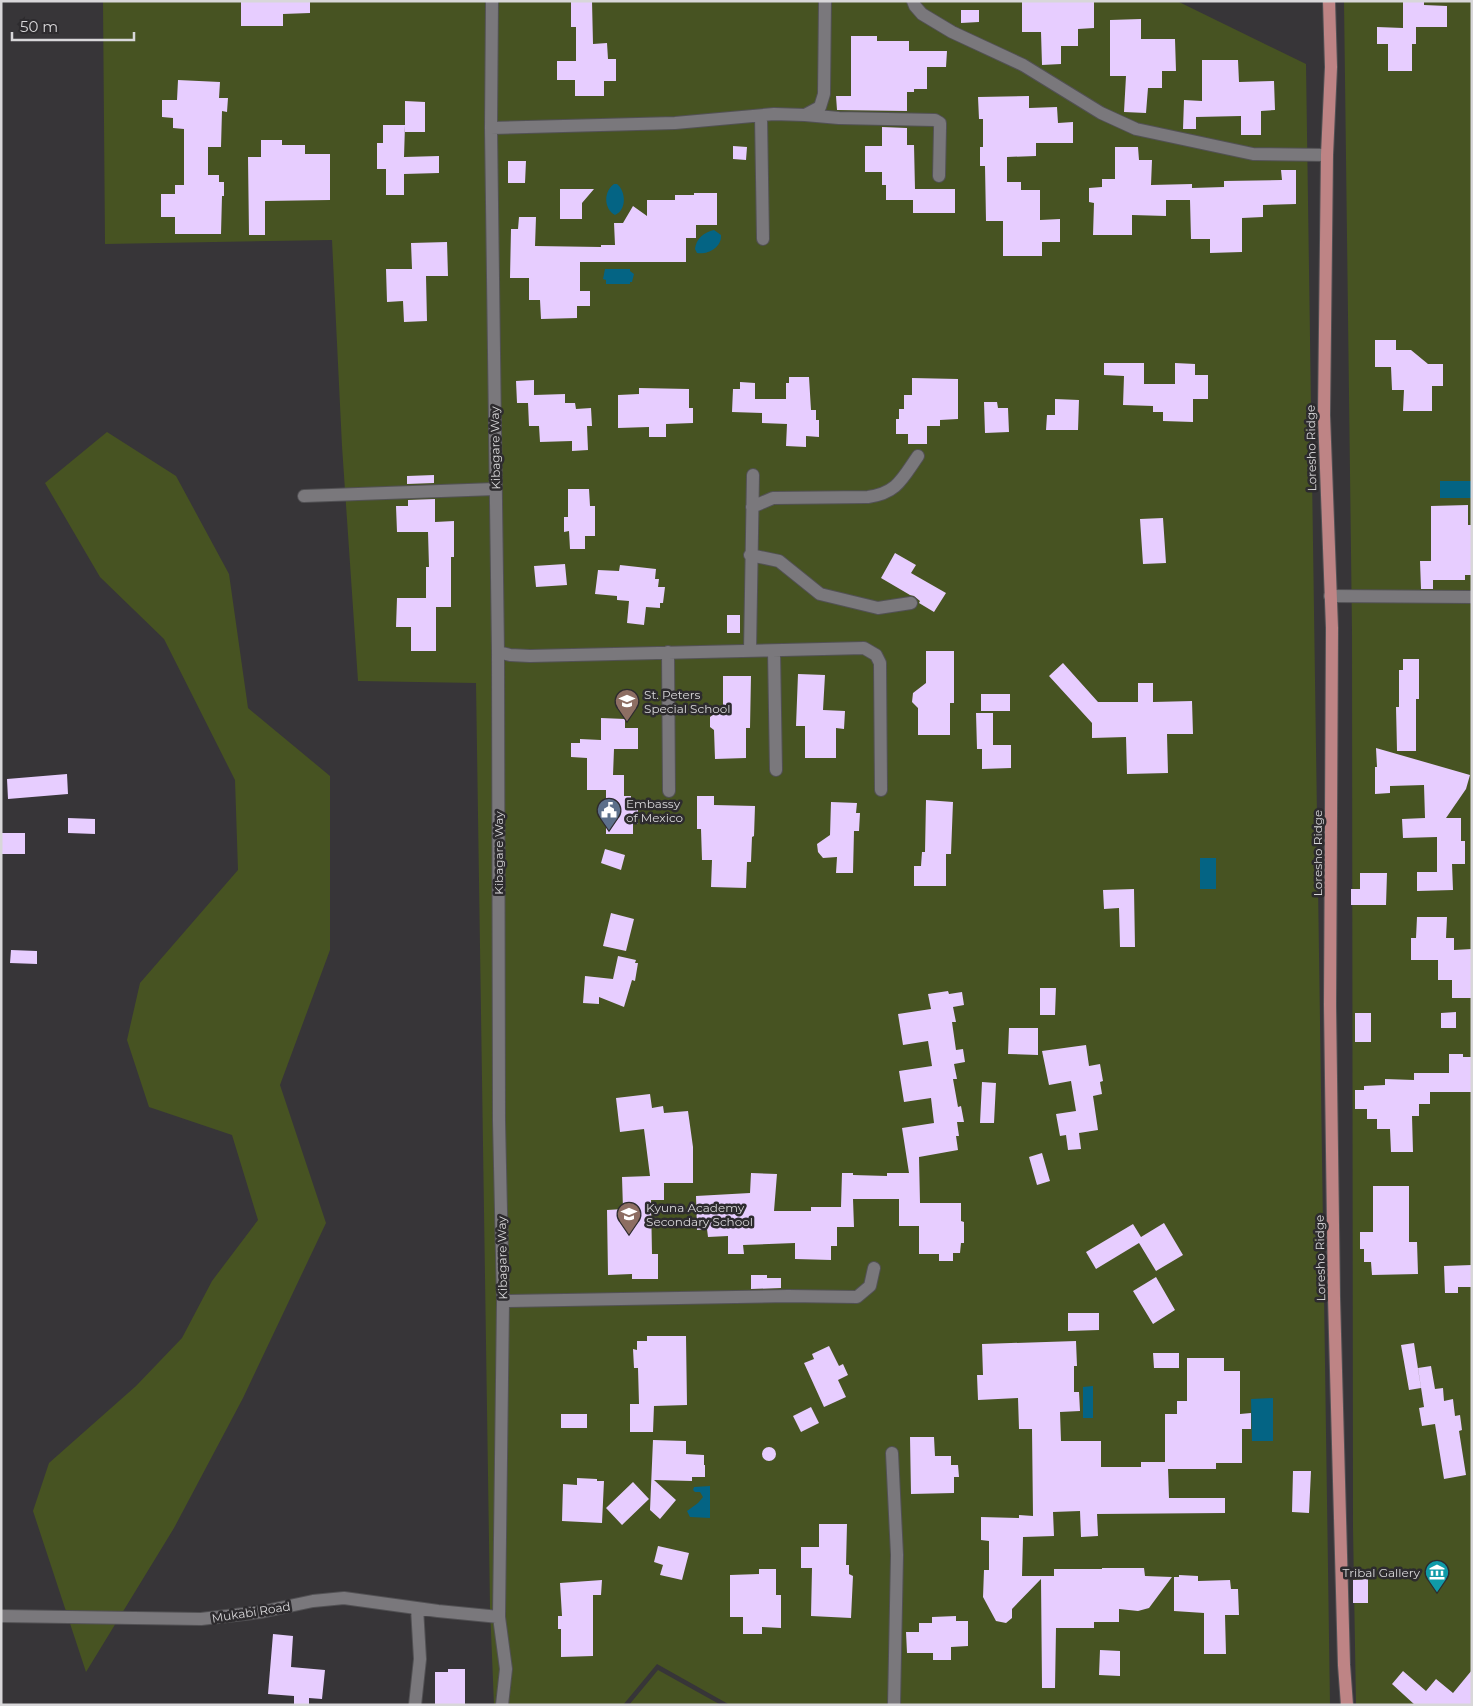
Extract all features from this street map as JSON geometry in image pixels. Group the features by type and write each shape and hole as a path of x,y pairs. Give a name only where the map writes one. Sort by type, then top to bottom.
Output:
{"main road":[{"name":"Loresho Ridge","path":"1329,1 1331,67 1327,155 1324,415 1332,628 1330,1005 1334,1297 1346,1705"}],"street":[{"name":"Kibagare Way","path":"492,1 490,128 498,652 499,1121 503,1301 499,1617 506,1669 502,1705"},
{"path":"805,115 820,107 824,94 825,1"},
{"path":"914,1 915,6 922,14 952,32 1023,66 1101,113 1136,129 1253,154 1327,155"},
{"path":"490,128 674,123 761,116 805,115 839,118 935,120 940,123 940,176"},
{"path":"761,116 763,239"},
{"path":"752,507 773,498 868,497 882,495 890,491 900,481 918,456"},
{"path":"750,651 750,555 753,475"},
{"path":"304,496 496,489"},
{"path":"750,555 779,561 820,594 878,608 911,603"},
{"path":"1330,596 1472,597"},
{"path":"498,652 530,656 864,648 876,655 880,663 880,790"},
{"path":"774,651 776,770"},
{"path":"668,652 669,791"},
{"path":"503,1301 788,1296 857,1297 870,1286 874,1268"},
{"path":"892,1453 897,1555 894,1705"},
{"name":"Mukabi Road","path":"1,1616 201,1619 261,1612 313,1601 344,1598 499,1617"},
{"path":"415,1705 420,1659 417,1608"}],"green space":[{"path":"103,1 1177,1 1306,64 1330,1705 730,1705 657,1664 623,1705 494,1705 490,1607 476,683 358,681 342,446 332,240 105,244"},
{"path":"1344,1 1472,1 1472,1705 1356,1705 1353,1528 1352,631"},
{"path":"107,432 176,476 229,574 248,708 330,776 330,950 280,1085 326,1223 243,1398 174,1528 86,1672 33,1511 49,1463 136,1386 182,1338 212,1281 258,1220 232,1135 149,1107 127,1040 140,983 238,870 235,780 164,639 100,577 45,483"},
{"path":"658,1670 721,1705 629,1705"}],"water":[{"path":"614,184 620,187 624,200 622,209 615,215 609,209 606,200 610,187"},
{"path":"714,230 721,235 717,246 706,253 697,253 695,249 699,239 707,232"},
{"path":"605,269 630,269 634,274 632,282 630,284 606,284 606,280 603,279"},
{"path":"1440,481 1472,481 1472,498 1440,498"},
{"path":"1200,858 1216,858 1216,889 1200,889"},
{"path":"1093,1386 1093,1418 1083,1418 1083,1387"},
{"path":"1273,1398 1273,1441 1252,1441 1251,1399"},
{"path":"710,1486 710,1518 690,1517 687,1511 703,1497 700,1492 693,1490 694,1487"}],"building":[{"path":"241,1 310,1 310,13 283,14 283,26 241,26"},
{"path":"571,1 592,1 593,44 607,43 608,59 616,59 616,81 604,81 604,96 575,96 575,80 557,80 557,61 576,61 576,27 571,27"},
{"path":"1022,1 1094,1 1094,28 1078,29 1078,46 1061,46 1061,64 1042,65 1041,32 1022,32"},
{"path":"1403,1 1424,1 1424,5 1447,6 1447,27 1416,27 1416,44 1412,44 1412,71 1388,71 1388,44 1377,44 1377,27 1403,28"},
{"path":"961,10 979,10 979,22 961,23"},
{"path":"1141,19 1141,39 1175,39 1176,71 1162,71 1162,88 1148,88 1146,113 1124,112 1126,76 1110,76 1110,20"},
{"path":"851,36 877,36 877,41 909,41 909,51 947,51 946,67 927,67 927,89 914,89 914,92 907,92 907,111 837,110 836,96 851,96"},
{"path":"1202,60 1238,60 1239,82 1274,81 1275,110 1261,111 1261,135 1241,135 1241,116 1196,117 1196,129 1183,129 1184,100 1202,101"},
{"path":"178,80 220,82 219,98 228,98 227,112 222,111 221,147 208,147 208,175 219,175 219,182 224,182 221,234 175,234 175,217 161,217 161,194 175,194 175,185 184,185 184,129 173,128 173,118 162,117 162,100 177,100"},
{"path":"1029,96 1029,108 1057,107 1058,123 1073,122 1073,143 1036,143 1036,156 1007,157 1007,182 1021,182 1021,190 1040,190 1040,220 1060,219 1060,242 1042,242 1042,256 1003,256 1003,221 986,221 985,166 980,166 980,147 983,147 983,119 979,119 978,97"},
{"path":"405,101 425,102 425,132 405,132"},
{"path":"383,125 405,125 404,157 439,156 439,173 404,174 404,195 386,195 386,169 377,169 377,143 383,143"},
{"path":"882,127 907,128 907,145 914,145 915,189 955,189 955,213 913,213 913,200 886,200 886,185 882,185 882,172 865,172 865,146 882,146"},
{"path":"261,140 282,140 282,145 305,145 305,154 330,154 330,200 265,201 265,235 249,235 248,157 261,157"},
{"path":"733,146 747,147 746,160 733,159"},
{"path":"1115,147 1138,147 1139,160 1152,160 1151,185 1192,184 1192,188 1224,187 1224,181 1282,180 1281,170 1296,170 1296,204 1263,205 1263,217 1242,218 1242,252 1210,253 1210,239 1191,239 1190,200 1166,200 1166,216 1132,215 1132,235 1093,235 1094,203 1089,202 1089,188 1102,187 1102,179 1115,179"},
{"path":"508,161 526,161 525,183 508,183"},
{"path":"560,189 594,189 582,203 582,219 560,219"},
{"path":"694,193 717,193 717,225 696,225 696,238 686,238 686,262 580,262 580,291 590,291 590,306 577,306 577,318 541,319 540,300 529,300 529,278 510,278 511,229 518,229 519,217 536,217 535,246 601,247 601,245 615,245 614,223 623,223 633,206 647,216 647,200 675,200 675,195 694,195"},
{"path":"447,242 448,276 426,276 427,321 404,322 403,301 387,302 386,269 412,269 411,243"},
{"path":"1375,340 1396,340 1396,350 1411,350 1428,364 1443,364 1443,386 1432,386 1432,411 1403,411 1404,390 1392,390 1391,367 1375,367"},
{"path":"1104,363 1144,363 1144,384 1175,384 1175,363 1195,364 1195,375 1208,375 1208,399 1193,399 1193,422 1163,421 1163,412 1153,412 1153,406 1123,405 1124,376 1104,375"},
{"path":"789,377 809,377 811,410 816,410 816,420 819,420 819,437 806,436 806,447 786,446 787,424 762,423 762,413 732,412 733,389 740,389 740,382 755,383 755,399 786,399 786,383 789,383"},
{"path":"912,378 958,379 958,419 940,420 940,426 927,426 927,444 908,444 908,434 896,434 896,419 899,419 899,409 904,409 904,395 912,395"},
{"path":"534,380 534,395 565,394 565,403 575,403 576,409 591,408 592,426 587,426 588,450 572,451 572,441 540,442 539,426 529,426 528,403 517,403 516,381"},
{"path":"639,388 689,389 689,408 693,408 693,423 666,424 666,437 649,437 649,427 618,428 618,395 639,394"},
{"path":"1055,399 1079,400 1078,430 1046,430 1047,415 1055,415"},
{"path":"984,402 997,402 998,408 1008,408 1009,432 985,433"},
{"path":"434,475 434,483 407,484 407,476"},
{"path":"568,489 589,489 590,506 595,506 595,536 585,536 585,549 570,549 569,531 564,532 564,517 568,517"},
{"path":"435,499 435,522 454,521 454,557 451,557 451,607 436,607 436,651 411,651 411,627 396,627 397,598 426,598 426,567 429,567 428,532 397,532 396,506 408,506 408,500"},
{"path":"1468,505 1468,525 1472,525 1472,575 1465,575 1465,580 1433,580 1433,589 1421,589 1420,561 1431,561 1431,506"},
{"path":"1163,518 1166,563 1143,564 1140,519"},
{"path":"895,553 916,565 911,573 946,593 934,612 919,603 920,601 914,596 881,578"},
{"path":"565,564 567,585 536,587 534,566"},
{"path":"620,565 656,569 655,579 659,579 658,587 665,587 663,603 660,603 660,608 646,607 644,625 627,623 629,601 617,600 617,596 595,594 598,570 619,571"},
{"path":"727,615 740,615 740,633 727,633"},
{"path":"926,651 954,651 954,703 950,703 950,735 918,735 918,708 912,702 913,693 926,683"},
{"path":"1403,659 1419,659 1419,699 1416,699 1416,751 1397,751 1396,707 1399,707 1399,670 1403,670"},
{"path":"1063,663 1098,702 1138,702 1138,683 1153,683 1153,702 1192,701 1193,734 1167,734 1168,773 1127,774 1126,737 1092,738 1092,723 1049,676"},
{"path":"798,674 825,675 823,710 845,711 844,729 836,728 836,758 805,758 805,726 796,726"},
{"path":"723,676 751,676 750,728 746,728 746,758 715,759 714,730 710,727 710,717 723,707"},
{"path":"981,694 1010,694 1010,711 981,711"},
{"path":"976,713 993,713 993,745 1011,745 1011,768 982,769 982,749 977,749"},
{"path":"601,718 625,719 625,728 638,728 638,749 614,749 613,775 624,775 624,796 631,796 631,807 638,807 638,824 633,824 633,834 606,834 606,790 587,790 587,758 571,757 571,743 580,743 580,739 601,740"},
{"path":"1376,748 1470,775 1466,789 1446,818 1461,818 1461,841 1465,841 1465,864 1452,864 1453,890 1417,891 1417,872 1437,872 1437,837 1403,838 1402,819 1425,818 1424,785 1390,786 1390,793 1375,794"},
{"path":"67,774 68,794 8,799 7,779"},
{"path":"697,796 714,796 714,805 755,806 754,836 752,837 751,862 747,862 746,888 711,887 712,860 702,860 701,829 697,829"},
{"path":"926,800 953,802 951,854 946,854 946,886 914,886 914,866 921,866 922,852 925,852"},
{"path":"831,802 857,803 856,813 860,813 859,831 854,831 853,873 836,873 837,857 823,858 818,852 817,844 830,835"},
{"path":"68,818 95,819 95,834 68,833"},
{"path":"1,833 25,833 25,854 1,854"},
{"path":"605,849 625,855 621,870 601,863"},
{"path":"1360,873 1387,873 1386,905 1351,905 1351,889 1360,889"},
{"path":"1134,889 1135,947 1120,947 1119,908 1104,909 1103,890"},
{"path":"611,913 634,919 626,951 603,946"},
{"path":"1417,917 1447,917 1446,938 1454,938 1454,950 1472,949 1472,998 1452,998 1452,980 1438,980 1438,960 1411,960 1411,938 1416,938"},
{"path":"11,950 37,951 37,964 10,963"},
{"path":"618,956 636,960 635,963 638,963 635,981 632,980 624,1007 599,997 599,1004 583,1003 585,976 613,979"},
{"path":"1040,988 1056,988 1055,1015 1040,1015"},
{"path":"948,991 949,994 962,992 964,1005 953,1007 956,1022 952,1022 956,1050 963,1049 965,1062 954,1064 957,1079 953,1079 958,1107 961,1106 964,1122 957,1122 958,1150 919,1157 920,1203 961,1203 961,1221 964,1222 964,1243 961,1243 960,1253 953,1253 953,1261 939,1261 939,1254 919,1254 919,1226 899,1226 899,1199 853,1199 854,1227 837,1227 837,1246 831,1246 831,1260 795,1259 795,1243 743,1245 744,1254 728,1254 728,1236 708,1237 707,1229 697,1230 696,1196 750,1193 751,1173 777,1174 774,1211 811,1211 811,1207 841,1207 842,1173 887,1176 887,1173 909,1173 902,1128 934,1123 931,1098 904,1102 899,1071 932,1066 928,1041 903,1045 898,1014 931,1009 928,994"},
{"path":"1456,1012 1456,1028 1441,1028 1441,1013"},
{"path":"1355,1013 1371,1013 1371,1042 1355,1042"},
{"path":"1009,1028 1038,1028 1038,1055 1008,1054"},
{"path":"1086,1045 1089,1066 1100,1064 1103,1081 1100,1082 1102,1094 1093,1096 1098,1130 1079,1133 1081,1149 1068,1150 1066,1135 1060,1136 1056,1114 1076,1111 1071,1081 1049,1085 1042,1051"},
{"path":"1449,1054 1463,1054 1463,1057 1472,1057 1472,1092 1430,1092 1430,1104 1419,1104 1419,1116 1412,1116 1413,1152 1391,1152 1390,1129 1377,1129 1377,1119 1367,1119 1367,1109 1355,1109 1355,1090 1364,1090 1364,1086 1385,1085 1385,1079 1414,1080 1414,1073 1449,1073"},
{"path":"982,1082 996,1083 994,1123 980,1123"},
{"path":"650,1094 652,1108 663,1106 664,1113 688,1111 693,1147 693,1183 664,1183 664,1200 651,1200 652,1254 658,1254 658,1279 632,1279 632,1274 608,1275 607,1210 623,1209 622,1177 650,1176 644,1129 620,1132 616,1098"},
{"path":"1042,1153 1050,1181 1037,1185 1029,1157"},
{"path":"1373,1186 1409,1186 1409,1242 1417,1242 1418,1274 1372,1275 1371,1262 1364,1262 1364,1249 1360,1249 1360,1232 1373,1232"},
{"path":"1164,1223 1183,1255 1156,1271 1139,1243 1096,1269 1086,1252 1133,1224 1141,1237"},
{"path":"1472,1265 1472,1287 1458,1287 1458,1293 1445,1293 1444,1266"},
{"path":"751,1275 767,1275 767,1278 781,1278 781,1288 751,1289"},
{"path":"1156,1277 1175,1310 1153,1324 1133,1291"},
{"path":"1068,1313 1099,1313 1099,1330 1068,1331"},
{"path":"647,1336 686,1336 687,1405 654,1406 653,1432 630,1432 630,1404 639,1404 638,1368 634,1368 633,1349 637,1350 637,1341 647,1341"},
{"path":"1076,1341 1077,1366 1074,1366 1074,1392 1079,1392 1080,1411 1060,1412 1061,1441 1101,1441 1101,1467 1141,1467 1141,1462 1165,1462 1165,1414 1177,1414 1177,1401 1187,1401 1187,1358 1224,1358 1224,1371 1240,1371 1240,1414 1251,1413 1251,1429 1242,1429 1242,1463 1216,1463 1216,1469 1168,1469 1169,1498 1225,1498 1225,1513 1097,1514 1098,1536 1081,1537 1080,1511 1053,1512 1054,1536 1023,1537 1022,1576 1054,1576 1054,1569 1144,1568 1145,1576 1172,1577 1149,1608 1138,1611 1119,1609 1119,1622 1094,1622 1094,1628 1056,1628 1055,1688 1042,1688 1041,1579 1012,1609 1012,1618 1006,1623 996,1621 983,1597 984,1570 989,1570 989,1541 981,1540 981,1517 1019,1518 1019,1515 1033,1516 1032,1429 1019,1429 1018,1398 978,1400 977,1375 983,1375 982,1344"},
{"path":"1414,1343 1421,1388 1409,1390 1401,1345"},
{"path":"829,1346 839,1366 843,1364 848,1375 838,1380 846,1397 824,1407 804,1363 814,1359 812,1354"},
{"path":"1153,1353 1179,1353 1179,1368 1154,1368"},
{"path":"1431,1366 1435,1389 1443,1388 1444,1401 1453,1399 1455,1416 1460,1415 1462,1430 1459,1431 1466,1475 1444,1479 1435,1424 1422,1426 1419,1408 1424,1407 1418,1368"},
{"path":"811,1407 819,1423 801,1432 793,1416"},
{"path":"561,1414 587,1414 587,1428 561,1428"},
{"path":"910,1437 934,1437 935,1456 951,1456 951,1465 958,1465 959,1477 954,1477 954,1493 911,1494"},
{"path":"653,1440 686,1441 686,1454 704,1455 705,1465 705,1477 692,1477 692,1481 654,1480 676,1500 660,1519 650,1510"},
{"path":"766,1447 772,1447 776,1454 772,1461 766,1461 762,1457 762,1451"},
{"path":"1293,1471 1311,1471 1309,1513 1292,1512"},
{"path":"577,1478 604,1481 602,1523 562,1521 563,1484 577,1485"},
{"path":"633,1482 649,1499 622,1525 606,1508"},
{"path":"819,1524 847,1524 846,1565 849,1565 849,1574 853,1576 851,1618 811,1616 812,1568 801,1568 801,1547 819,1547"},
{"path":"658,1546 689,1553 682,1580 660,1575 663,1565 654,1562"},
{"path":"759,1569 776,1569 776,1595 781,1595 781,1628 762,1627 762,1634 743,1634 743,1617 730,1617 730,1575 759,1574"},
{"path":"1179,1575 1198,1576 1198,1581 1230,1580 1231,1589 1238,1589 1239,1615 1225,1615 1226,1654 1204,1654 1204,1613 1174,1611 1174,1577 1179,1577"},
{"path":"1368,1579 1368,1603 1353,1603 1353,1580"},
{"path":"602,1580 601,1595 593,1595 593,1656 561,1657 561,1629 558,1629 558,1616 562,1616 560,1583"},
{"path":"956,1616 956,1621 968,1621 968,1646 951,1647 951,1660 933,1660 933,1653 907,1653 906,1632 919,1632 919,1623 932,1623 932,1617"},
{"path":"273,1634 293,1636 291,1667 325,1670 322,1699 309,1698 309,1705 294,1705 294,1696 268,1694"},
{"path":"1100,1650 1120,1651 1120,1676 1099,1675"},
{"path":"448,1669 465,1669 465,1705 435,1705 435,1672 448,1672"},
{"path":"1472,1670 1472,1705 1415,1705 1392,1684 1403,1671 1426,1691 1436,1679 1453,1693"}],"place":[{"name":"St. Peters Special School","path":"627,722"},
{"name":"Embassy of Mexico","path":"609,831"},
{"name":"Kyuna Academy Secondary School","path":"629,1235"},
{"name":"Tribal Gallery","path":"1437,1593"}]}
